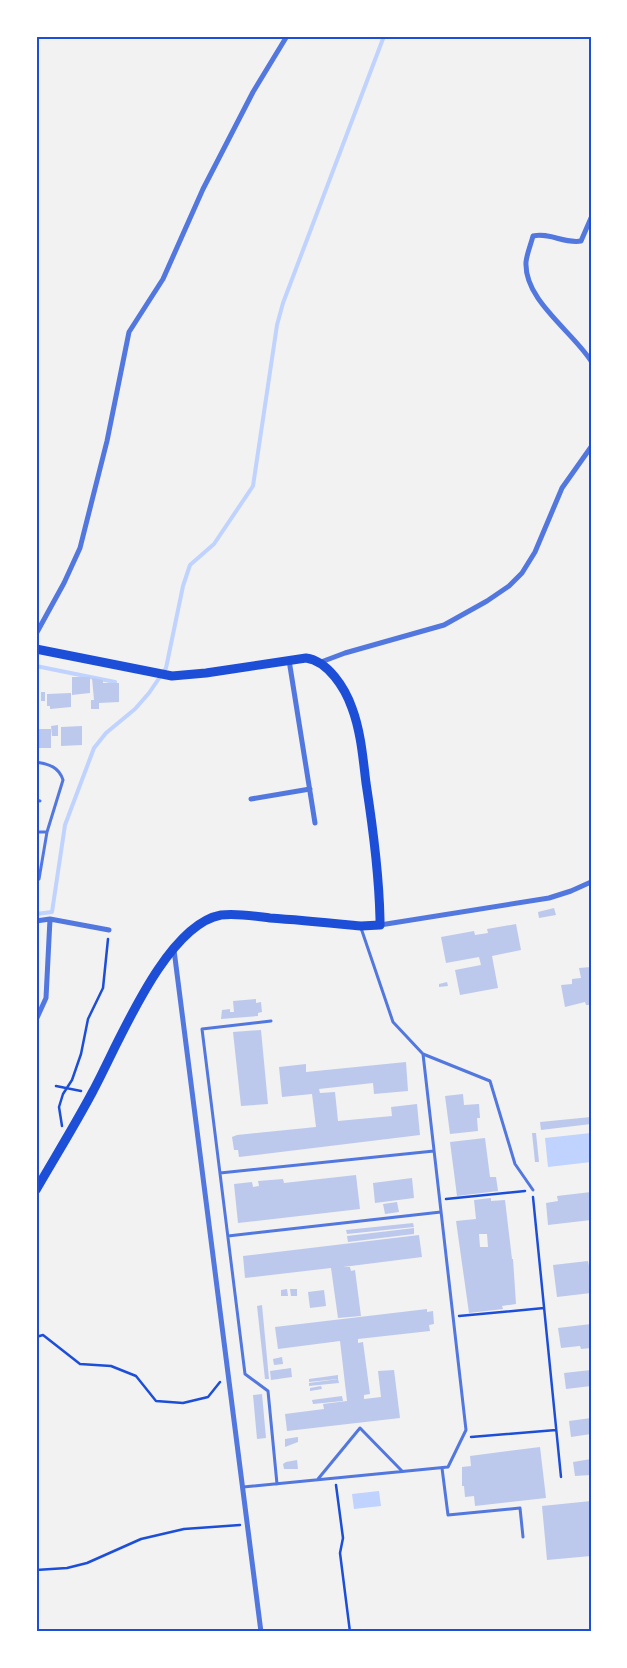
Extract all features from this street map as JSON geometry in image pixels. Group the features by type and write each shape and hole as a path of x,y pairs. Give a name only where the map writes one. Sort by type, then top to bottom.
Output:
{"main road":[{"path":"36,649 172,676 206,673 306,658 321,662 346,694 353,710 363,756 378,868 380,925 361,926 245,915 222,915 203,921 192,928 174,949 142,995 92,1093 36,1190"}],"street":[{"path":"36,634 80,548 107,441 129,332 163,279 203,189 253,92 287,36"},
{"path":"591,218 581,241 573,242 539,234 533,236 526,261 527,273 538,299 583,349 591,361"},
{"path":"321,662 444,624 487,601 509,586 522,573 535,552 562,488 591,447"},
{"path":"289,660 315,823"},
{"path":"251,799 310,789"},
{"path":"380,925 549,898 590,884"},
{"path":"36,921 50,919 110,930"},
{"path":"36,1020 46,998 50,919"},
{"path":"174,949 260,1632"}],"lane":[{"path":"36,762 53,766 60,772 63,780 46,832 39,879 36,881"},
{"path":"36,832 46,832"},
{"path":"361,926 393,1022 423,1054 490,1081 515,1164 533,1190"},
{"path":"271,1022 202,1028 246,1374 268,1391 278,1484"},
{"path":"242,1487 448,1467 466,1430 423,1054"},
{"path":"220,1173 434,1151"},
{"path":"228,1236 441,1212"},
{"path":"318,1480 360,1428 403,1472"},
{"path":"442,1468 448,1515 520,1508 522,1537"}],"path":[{"path":"68,1134 61,1123 59,1107 63,1094 72,1080 81,1054 88,1019 103,988 110,930"},
{"path":"56,1086 92,1093"},
{"path":"440,1200 533,1190 561,1477"},
{"path":"453,1316 544,1308"},
{"path":"36,1337 43,1335 80,1364 111,1366 136,1376 156,1401 183,1403 208,1397 228,1372"},
{"path":"462,1438 556,1430"},
{"path":"336,1478 343,1538 340,1553 350,1632"},
{"path":"36,1570 68,1568 87,1562 140,1538 184,1529 247,1525"}],"water":[{"path":"591,1133 591,1162 548,1167 545,1138"},
{"path":"379,1491 381,1506 354,1509 352,1494"}],"building":[{"path":"72,677 90,677 90,693 72,695"},
{"path":"92,678 103,680 103,683 119,683 119,702 99,703 99,709 91,709 91,700 94,700"},
{"path":"41,692 45,692 45,701 41,701"},
{"path":"71,693 71,707 50,709 50,706 47,706 47,694"},
{"path":"58,725 58,736 52,736 51,726"},
{"path":"82,726 82,745 61,746 61,727"},
{"path":"51,729 51,748 36,748 36,730"},
{"path":"554,908 556,915 539,918 538,912"},
{"path":"516,924 521,950 492,956 498,988 460,995 455,970 481,965 479,957 446,963 441,937 474,931 475,935 488,933 487,929"},
{"path":"591,967 591,1005 586,1005 585,1002 565,1007 561,985 572,984 572,979 581,978 579,968"},
{"path":"447,982 448,986 439,987 439,984"},
{"path":"256,999 256,1003 261,1002 262,1012 258,1013 258,1016 221,1019 222,1010 230,1009 230,1012 234,1012 233,1001"},
{"path":"261,1030 268,1104 241,1106 233,1032"},
{"path":"406,1062 408,1091 374,1094 373,1083 319,1089 320,1093 335,1092 338,1121 392,1116 391,1107 417,1104 420,1135 239,1157 238,1150 234,1150 232,1137 237,1135 316,1127 312,1094 282,1097 279,1067 306,1064 306,1072"},
{"path":"463,1094 464,1105 479,1104 480,1118 477,1118 478,1131 450,1134 445,1096"},
{"path":"591,1117 591,1124 541,1130 540,1122"},
{"path":"532,1133 536,1133 539,1162 535,1162"},
{"path":"485,1138 490,1177 496,1177 498,1191 457,1196 450,1142"},
{"path":"356,1175 360,1209 238,1223 234,1184 252,1182 253,1187 259,1186 258,1181 283,1179 284,1183"},
{"path":"412,1178 414,1198 375,1203 373,1183"},
{"path":"591,1192 591,1220 548,1225 546,1203 558,1201 557,1196"},
{"path":"491,1198 491,1201 505,1200 513,1259 516,1304 502,1306 503,1309 469,1313 456,1221 476,1219 474,1200","holes":["479,1234 487,1234 488,1247 480,1247"]},
{"path":"397,1202 399,1212 385,1214 383,1204"},
{"path":"413,1223 414,1227 347,1234 346,1230"},
{"path":"414,1228 414,1234 348,1242 347,1236"},
{"path":"419,1235 422,1257 343,1267 350,1267 351,1271 355,1270 361,1316 338,1318 331,1268 245,1278 243,1256"},
{"path":"588,1261 589,1266 591,1266 591,1293 557,1297 553,1265"},
{"path":"287,1289 288,1296 281,1296 281,1290"},
{"path":"290,1289 297,1289 297,1296 291,1296"},
{"path":"324,1290 326,1306 310,1308 308,1292"},
{"path":"262,1305 269,1379 265,1379 257,1306"},
{"path":"427,1309 427,1312 433,1311 434,1324 429,1325 430,1331 358,1339 358,1343 363,1342 370,1394 364,1395 364,1399 381,1397 378,1371 394,1370 400,1418 287,1431 285,1414 324,1409 323,1404 347,1401 340,1341 278,1349 275,1327"},
{"path":"591,1324 591,1348 581,1349 580,1346 561,1348 558,1328"},
{"path":"282,1357 283,1364 274,1365 273,1359"},
{"path":"291,1368 292,1377 271,1380 270,1371"},
{"path":"591,1370 591,1386 566,1389 564,1373"},
{"path":"338,1375 338,1379 309,1382 309,1379"},
{"path":"338,1379 339,1383 309,1386 309,1383"},
{"path":"321,1386 322,1389 310,1391 310,1388"},
{"path":"262,1394 266,1438 257,1439 253,1395"},
{"path":"342,1396 343,1401 313,1404 312,1400"},
{"path":"591,1418 591,1434 571,1437 569,1421"},
{"path":"298,1437 298,1442 285,1447 285,1439"},
{"path":"540,1447 546,1498 475,1506 474,1496 465,1497 464,1486 462,1486 462,1467 471,1466 470,1456"},
{"path":"591,1459 591,1475 575,1476 573,1462"},
{"path":"297,1460 298,1469 284,1469 283,1464"},
{"path":"591,1501 591,1556 547,1560 542,1506"}],"waterway":[{"path":"36,914 52,912 65,825 94,748 106,733 135,709 149,693 166,668 183,586 190,565 214,544 253,486 277,325 283,303 384,36"},
{"path":"36,666 115,682"}]}
